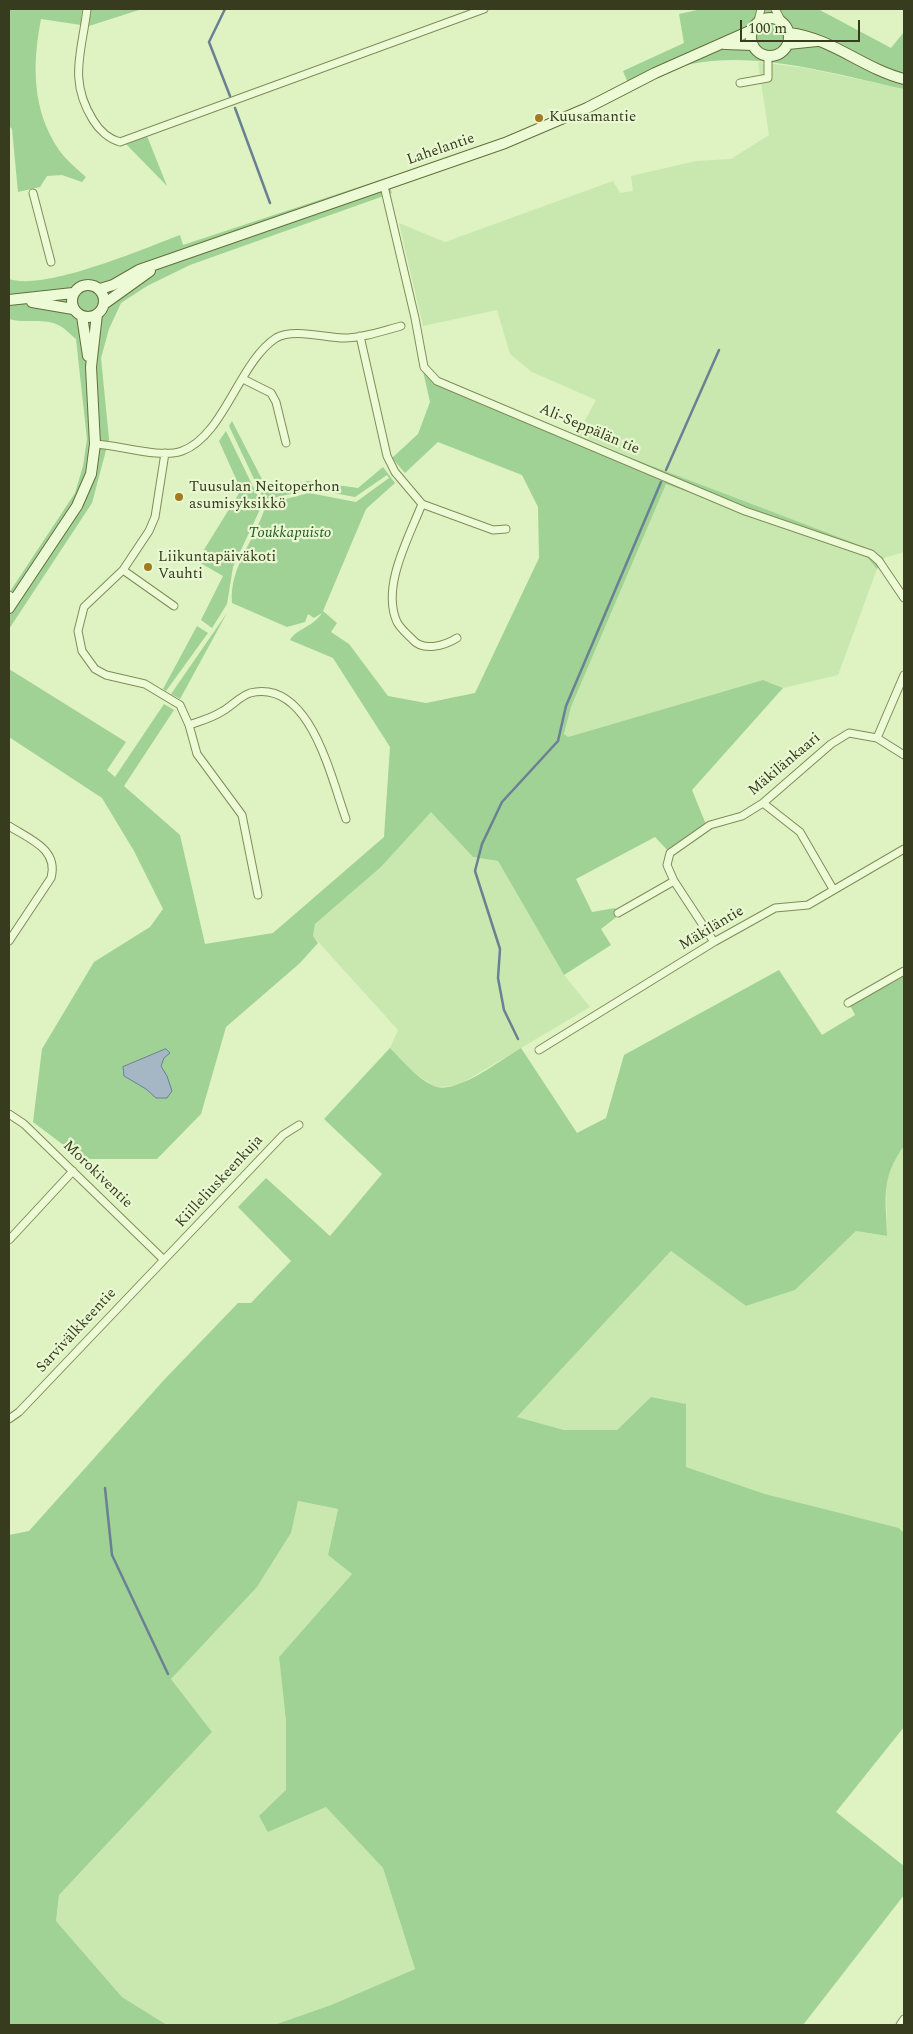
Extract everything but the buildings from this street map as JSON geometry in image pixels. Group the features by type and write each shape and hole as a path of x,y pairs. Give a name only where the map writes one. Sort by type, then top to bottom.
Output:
{"main road":[{"name":"Lahelantie","path":"100,289 113,285 139,270 162,264 505,143 587,108 655,73 722,44 768,17 781,20"},
{"path":"755,25 753,45 760,53 768,56 781,53 788,44 789,33 781,20"},
{"path":"789,33 842,50 876,69 904,79"},
{"path":"788,44 818,41"},
{"name":"Lahelantie","path":"722,44 753,45"},
{"name":"Lahelantie","path":"104,304 162,264"},
{"path":"11,300 73,293 85,284 100,289 104,296 104,304 97,314 91,367"},
{"path":"73,293 71,301 73,309"},
{"path":"11,300 73,309 82,316 90,317 97,314"},
{"path":"9,608 12,597 86,490 90,474 95,444 91,367 82,316"}],"street":[{"path":"86,9 80,47 78,78 83,104 99,129 120,142 484,9"},
{"path":"755,25 761,9"},
{"path":"775,9 781,20"},
{"path":"740,83 768,78 768,56"},
{"name":"Ali-Seppälän tie","path":"384,186 415,318 424,367 437,381 745,511 871,554 879,561 904,598"},
{"path":"33,193 50,262"},
{"path":"95,444 165,453 182,451 203,438 261,352 278,337 304,334 344,338 401,326"},
{"path":"360,336 387,456 395,472 422,504 493,530 506,529"},
{"path":"243,379 271,393 276,402 286,443"},
{"path":"165,453 155,516 149,531 122,570 84,607 78,631 82,651 95,669 100,672 145,684 180,705 189,725 197,754 242,816 258,895"},
{"path":"422,504 394,578 392,591 394,612 398,624 417,645 424,648 457,638"},
{"path":"122,570 174,606"},
{"path":"876,738 904,675"},
{"path":"189,725 220,713 248,693 264,691 285,698 305,717 317,739 346,819"},
{"name":"Mäkilänkaari","path":"714,942 674,881 667,865 670,853 710,825 742,816 763,803 831,744 849,733 876,738 904,755"},
{"path":"763,803 800,832 833,889"},
{"path":"9,826 46,851 52,858 54,868 51,878 9,941"},
{"name":"Mäkiläntie","path":"539,1050 714,942 775,908 808,905 904,849"},
{"path":"618,913 674,881"},
{"path":"848,1003 904,971"},
{"name":"Morokiventie","path":"9,1114 24,1124 163,1259"},
{"name":"Kiilleliuskeenkuja","path":"163,1259 178,1248 283,1135 299,1125"},
{"path":"9,1240 73,1171"},
{"name":"Sarvivälkkeentie","path":"9,1419 19,1412 163,1259"},
{"path":"900,2025 904,2020"}],"green space":[{"path":"9,9 82,9 81,25 41,19 36,53 36,87 39,103 50,135 68,161 86,177 82,182 62,175 47,176 40,187 18,192 12,129 9,126"},
{"path":"90,9 142,9 89,26"},
{"path":"702,9 818,9 891,48 904,32 904,89 798,66 743,60 716,60 683,66 631,90 623,71 684,43 679,14"},
{"path":"758,62 806,68 904,89 904,552 884,558 870,549 576,437 596,400 532,372 510,354 497,310 423,326 399,223 445,242 613,181 620,193 633,191 631,176 696,161 731,159 769,135"},
{"path":"147,136 167,186 126,144"},
{"path":"386,178 392,193 190,265 147,286 121,303 109,329 101,358 109,439 92,503 9,629 9,593 75,493 83,466 87,439 76,339 54,323 9,319 9,279 25,281 69,274 94,267 180,235 183,245"},
{"name":"Toukkapuisto","path":"423,371 576,437 870,549 884,558 877,569 866,556 666,484 571,707 564,734 568,737 763,680 783,688 692,790 707,827 670,853 655,837 576,879 592,912 615,908 619,915 601,929 611,945 564,975 498,861 473,857 431,812 381,867 315,924 313,936 318,943 300,963 226,1027 201,1114 157,1159 82,1159 33,1122 42,1049 94,962 150,927 163,909 134,851 102,798 9,737 9,669 126,742 107,770 115,777 164,704 174,710 124,786 180,835 205,944 273,933 384,837 390,747 333,658 290,640 314,622 322,613 314,618 308,614 305,622 287,627 232,603 235,577 266,504 309,493 356,502 389,478 387,475 355,497 312,489 264,500 229,426 232,421 267,489 308,481 358,488 383,467 395,483 366,509 323,611 337,623 331,632 349,644 388,696 426,703 475,693 539,558 538,507 522,475 438,442 405,473 392,458 418,434 430,402"},
{"path":"226,431 262,505 233,567 227,604 212,628 201,620 223,576 197,561 241,490 219,441"},
{"path":"666,483 866,556 877,569 838,675 783,688 763,680 568,737 564,735 571,707"},
{"path":"227,613 180,699 171,694"},
{"path":"197,626 208,633 166,691 163,689"},
{"path":"431,811 473,857 498,861 564,975 590,1007 457,1086 436,1087 415,1074 390,1048 398,1030 313,936 315,924 381,867"},
{"path":"779,970 822,1035 855,1015 850,1005 904,976 904,1146 891,1169 886,1189 887,1236 856,1231 795,1290 746,1306 671,1251 517,1417 564,1430 617,1430 651,1397 686,1404 686,1467 765,1494 899,1528 904,1533 904,1727 836,1812 904,1866 904,1895 803,2025 274,2025 331,2005 415,1969 383,1868 326,1807 268,1832 259,1816 286,1790 286,1721 279,1657 352,1574 328,1555 338,1509 298,1501 291,1533 257,1587 171,1679 212,1732 59,1895 56,1921 122,1997 167,2025 9,2025 9,1535 29,1531 163,1381 238,1303 251,1303 291,1261 238,1207 266,1178 330,1236 382,1174 324,1119 390,1048 422,1079 434,1086 443,1088 454,1086 478,1075 521,1048 577,1133 606,1118 624,1055"},
{"path":"904,1146 904,1533 899,1528 765,1494 686,1467 685,1404 651,1397 617,1430 564,1430 517,1417 671,1251 746,1306 795,1290 856,1231 887,1236 886,1180 895,1158"},
{"path":"297,1501 338,1509 328,1555 352,1574 279,1657 286,1721 286,1790 268,1832 326,1806 383,1868 415,1969 331,2005 274,2025 167,2025 122,1997 56,1921 59,1895 212,1732 171,1679 257,1587 291,1533"}],"water":[{"path":"166,1049 170,1053 164,1058 161,1066 172,1091 167,1098 156,1098 146,1089 124,1076 123,1067"}],"waterway":[{"path":"225,9 209,42 230,96"},
{"path":"235,108 270,203"},
{"path":"666,470 719,350"},
{"path":"518,1039 504,1010 498,978 500,949 475,871 482,844 502,802 558,741 566,706 661,482"},
{"path":"105,1488 112,1555 168,1674"}],"place":[{"name":"Kuusamantie","path":"539,118"},
{"name":"Tuusulan Neitoperhon asumisyksikkö","path":"179,497"},
{"name":"Liikuntapäiväkoti Vauhti","path":"148,567"}]}
